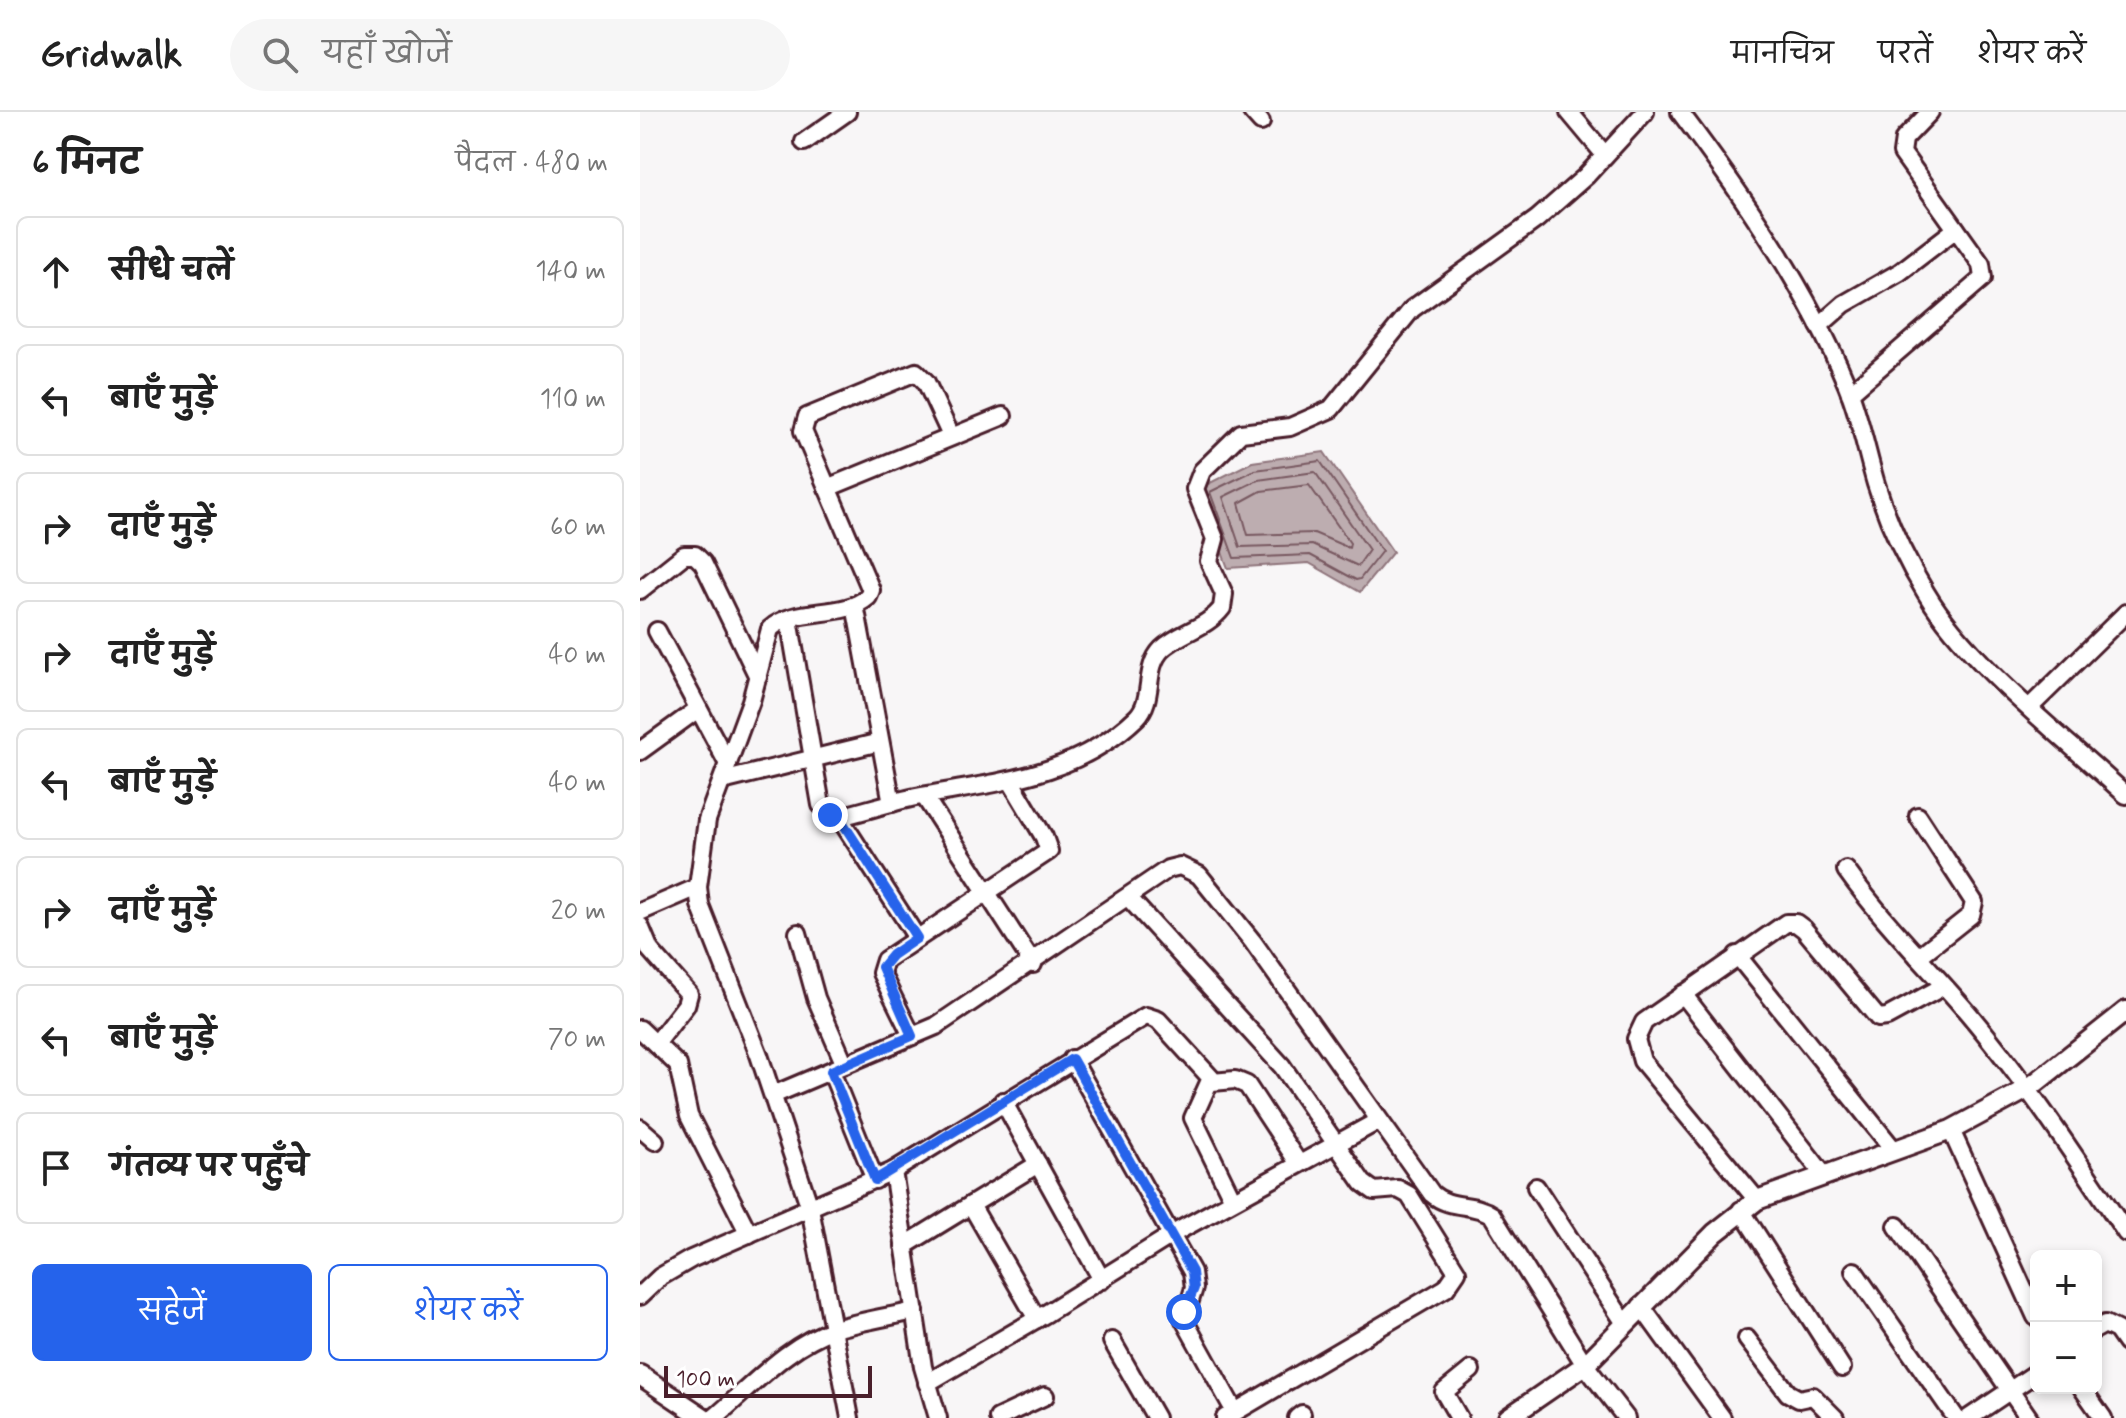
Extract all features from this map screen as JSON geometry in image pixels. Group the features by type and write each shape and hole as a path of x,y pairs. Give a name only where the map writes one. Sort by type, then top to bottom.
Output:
{"street":[{"path":"804,142 847,112"},
{"path":"1569,112 1605,155"},
{"path":"789,619 821,805 830,815 839,817 924,796 1010,780 1072,763 1137,717 1161,650 1222,608 1224,594 1209,561 1215,539 1195,489 1202,471 1241,433 1290,427 1331,409 1412,309 1537,219 1645,112"},
{"path":"1680,112 1720,165 1804,294 1850,393 1884,509 1928,597 1962,639 2030,707 2126,795"},
{"path":"1850,393 1983,278 1981,264 1905,160 1901,147 1908,134 1930,112"},
{"path":"1819,326 1844,304 1900,272 1956,229"},
{"path":"850,1418 810,1208 773,1095 705,923 698,887 707,820 758,677 770,629 789,619 855,605 868,597 871,590 803,431 807,417 910,372 923,377 951,436"},
{"path":"827,488 1003,416"},
{"path":"640,590 684,555 695,555 703,563 758,677"},
{"path":"855,605 892,803"},
{"path":"2030,707 2126,613"},
{"path":"657,631 728,764"},
{"path":"640,751 698,709"},
{"path":"722,781 880,742"},
{"path":"912,1036 882,967 892,955 1049,851 1010,780"},
{"path":"924,796 1033,964"},
{"path":"1918,816 1974,902 1971,915 1918,957"},
{"path":"839,817 917,938"},
{"path":"773,1095 912,1036 971,1006 1168,869 1180,866 1199,875 1253,942 1432,1194 1448,1205 1480,1209 1492,1215 1585,1365 1626,1418"},
{"path":"1846,870 1873,908 1944,986 2029,1088 2125,1230"},
{"path":"640,912 698,887"},
{"path":"1072,1059 1194,1281 1184,1312 1186,1324 1230,1415 1434,1295 1455,1279 1453,1262 1409,1195 1398,1189 1381,1193 1369,1189 1282,1066 1128,897"},
{"path":"1842,1368 1749,1205 1637,1051 1636,1039 1644,1022 1778,926 1796,923 1878,1018 1887,1017 1944,986"},
{"path":"640,926 650,950 689,994 686,1005 656,1044"},
{"path":"798,933 875,1180"},
{"path":"1737,955 1893,1149"},
{"path":"1683,994 1823,1174"},
{"path":"640,1296 671,1271 893,1171 1141,1017 1152,1016 1210,1074 1212,1082 1193,1118 1233,1200"},
{"path":"1508,1418 1585,1365 1624,1322 1749,1205 1823,1174 1951,1130 2029,1088 2124,1016"},
{"path":"640,1029 678,1065 689,1116 749,1234"},
{"path":"1212,1082 1235,1080 1247,1085 1299,1164"},
{"path":"1003,1101 1102,1280"},
{"path":"927,1383 1102,1280 1169,1236 1378,1121"},
{"path":"640,1128 655,1141"},
{"path":"1951,1130 2030,1304"},
{"path":"904,1246 1038,1164"},
{"path":"893,1171 927,1383 938,1418"},
{"path":"1536,1187 1624,1322"},
{"path":"971,1205 1037,1319"},
{"path":"1897,1226 2029,1418"},
{"path":"1854,1271 1956,1418"},
{"path":"1641,1306 1722,1418"},
{"path":"714,1418 795,1350 833,1330 915,1311"},
{"path":"2102,1326 2112,1326 2126,1343"},
{"path":"1747,1339 1788,1393 1799,1399 1813,1396 1835,1418"},
{"path":"1112,1341 1156,1418"},
{"path":"1459,1418 1444,1392 1471,1370"},
{"path":"640,1375 704,1418"},
{"path":"1969,1418 2030,1377"},
{"path":"2086,1394 2103,1418"},
{"path":"998,1418 1045,1396"}],"water":[{"path":"1324,452 1393,552 1360,592 1309,563 1228,568 1198,489 1252,462"}],"route":[{"path":"830,815 839,817 917,938 885,960 881,973 912,1036 831,1071 875,1180 1072,1059 1192,1272 1194,1288 1184,1312"}]}
